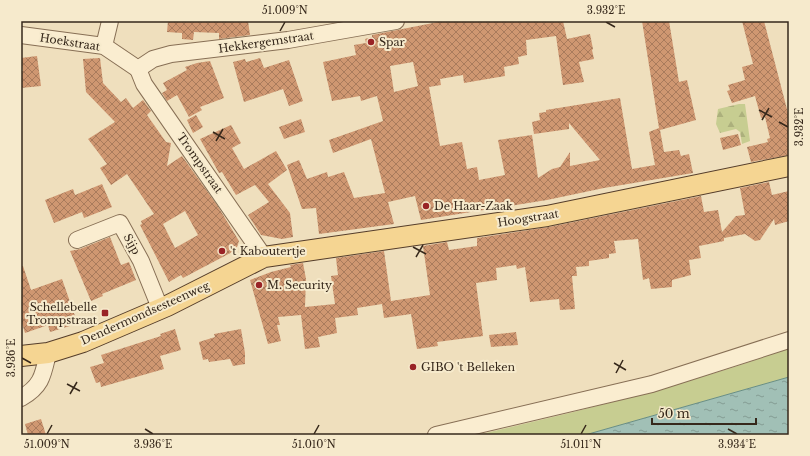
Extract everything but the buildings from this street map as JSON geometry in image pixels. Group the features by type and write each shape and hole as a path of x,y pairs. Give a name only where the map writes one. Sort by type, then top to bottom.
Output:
{"main road":[{"name":"Hoogstraat","path":"264,257 548,216 672,192 789,166"},
{"name":"Dendermondsesteenweg","path":"21,356 48,354 83,342 160,308 264,257"}],"street":[{"path":"104,46 110,21"},
{"name":"Hekkergemstraat","path":"138,69 153,59 171,54 288,40 396,21"},
{"name":"Hoekstraat","path":"21,35 104,46 138,69"},
{"name":"Trompstraat","path":"138,69 144,84 264,257"},
{"name":"Sijp","path":"77,240 120,223 141,261 160,308"},
{"path":"436,435 652,384 789,340"},
{"path":"21,398 31,392 42,380 48,354"}],"green space":[{"path":"745,104 750,141 742,144 740,132 736,129 720,133 716,124 718,109"},
{"path":"789,348 789,377 585,435 478,435 674,385"}],"water":[{"path":"789,377 789,435 585,435"}],"place":[{"name":"Spar","path":"371,42"},
{"name":"De Haar-Zaak","path":"426,206"},
{"name":"'t Kaboutertje","path":"222,251"},
{"name":"M. Security","path":"259,285"},
{"name":"Schellebelle Trompstraat","path":"105,313"},
{"name":"GIBO 't Belleken","path":"413,367"}]}
